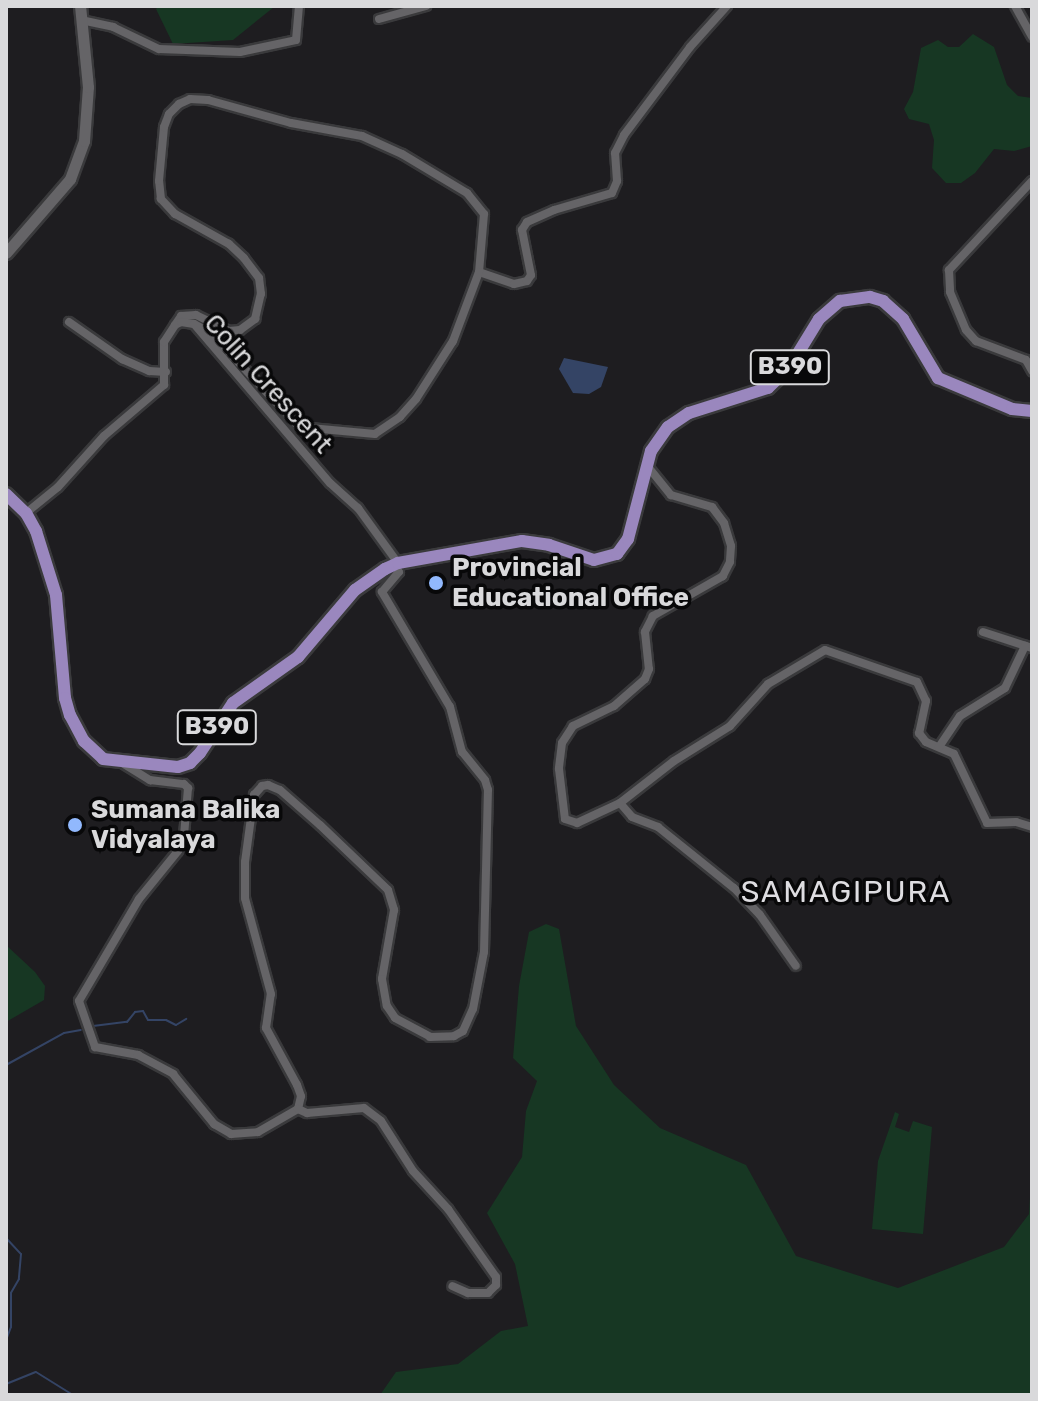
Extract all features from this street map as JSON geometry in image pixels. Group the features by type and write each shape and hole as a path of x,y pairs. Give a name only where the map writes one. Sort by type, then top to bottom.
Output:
{"main road":[{"name":"B390","path":"6,494 26,513 36,531 56,595 70,715 84,741 103,759 167,768 190,763 233,703 298,657 355,590 396,564 522,541 549,545 594,560 608,559 628,539 651,451 668,427 689,413 768,388 789,368 819,319 840,301 870,297 893,308 929,368 947,384 1012,409 1032,411"}],"street":[{"path":"6,253 70,179 84,141 88,87 80,6"},
{"path":"81,20 113,27 159,49 240,52 296,40 299,6"},
{"path":"379,19 426,6"},
{"path":"479,272 514,284 527,281 531,275 522,230 527,222 554,210 612,193 617,181 615,153 624,135 690,47 727,6"},
{"path":"1015,6 1032,37"},
{"path":"175,325 181,316 196,315 229,331 240,330 255,319 261,294 259,278 244,258 229,244 175,214 161,199 159,181 164,127 169,114 190,99 208,100 291,123 362,136 428,169 467,193 484,214 479,272 453,341 416,399 400,417 375,434 299,427 211,333 194,324"},
{"path":"1032,181 949,270 950,292 966,330 976,341 1026,360 1032,371"},
{"path":"26,513 58,487 104,436 164,385 166,372 149,371 122,359 69,322"},
{"name":"Colin Crescent","path":"166,372 164,342 175,325 194,324 330,483 358,508 396,564"},
{"path":"649,468 671,495 712,507 724,523 731,546 730,562 723,576 653,616 645,632 649,669 645,679 614,706 573,726 562,743 559,769 565,819 577,823 620,803 674,761 730,726 768,684 825,650 917,682 926,701 919,733 926,742 954,754 987,823 1016,822 1032,827"},
{"path":"124,764 150,780 184,784 188,788 184,836 178,851 139,899 79,1001 95,1047 138,1055 173,1074 214,1124 231,1134 258,1132 298,1109 301,1096 297,1085 266,1028 271,994 245,898 245,862 254,795 262,786 280,790 388,890 394,910 382,979 387,1006 411,1030 443,1038 463,1031 473,1009 484,952 488,790 485,780 462,752 450,707 385,595 385,585 399,572 396,564"},
{"path":"939,747 960,716 1005,688 1029,647 983,632"},
{"path":"620,803 632,817 658,827 734,888 760,915 796,966"},
{"path":"298,1109 307,1113 364,1108 381,1121 413,1171 448,1209 489,1262 496,1277 496,1285 488,1293 468,1293 452,1286"}],"green space":[{"path":"159,6 274,7 233,40 173,44 156,9"},
{"path":"973,34 994,47 1007,85 1018,96 1032,98 1032,146 1014,151 994,149 975,173 961,183 946,183 932,168 934,140 929,124 909,119 904,109 913,92 921,48 938,40 948,47 959,47"},
{"path":"546,924 559,929 576,1026 614,1085 660,1128 746,1165 796,1256 898,1288 1004,1247 1029,1214 1032,1163 1032,1395 380,1395 396,1372 458,1364 501,1331 528,1326 515,1264 487,1213 522,1157 526,1111 537,1081 513,1058 519,986 529,932"},
{"path":"6,945 35,972 45,986 44,1000 6,1022"},
{"path":"895,1112 899,1114 895,1127 909,1132 913,1121 932,1127 923,1234 872,1229 878,1161"}],"water":[{"path":"564,358 608,367 601,387 589,394 573,393 559,369"}],"waterway":[{"path":"93,1026 127,1022 135,1012 143,1011 148,1020 166,1020 176,1025 186,1019"},
{"path":"6,1065 64,1033 81,1030"},
{"path":"6,1238 21,1254 19,1279 11,1293 11,1327 6,1340"},
{"path":"6,1384 36,1372 73,1395"},
{"path":"162,1395 176,1395"}],"place":[{"name":"Provincial Educational Office","path":"436,583"},
{"name":"Sumana Balika Vidyalaya","path":"75,825"}],"district":[{"name":"SAMAGIPURA","path":"846,892"}]}
